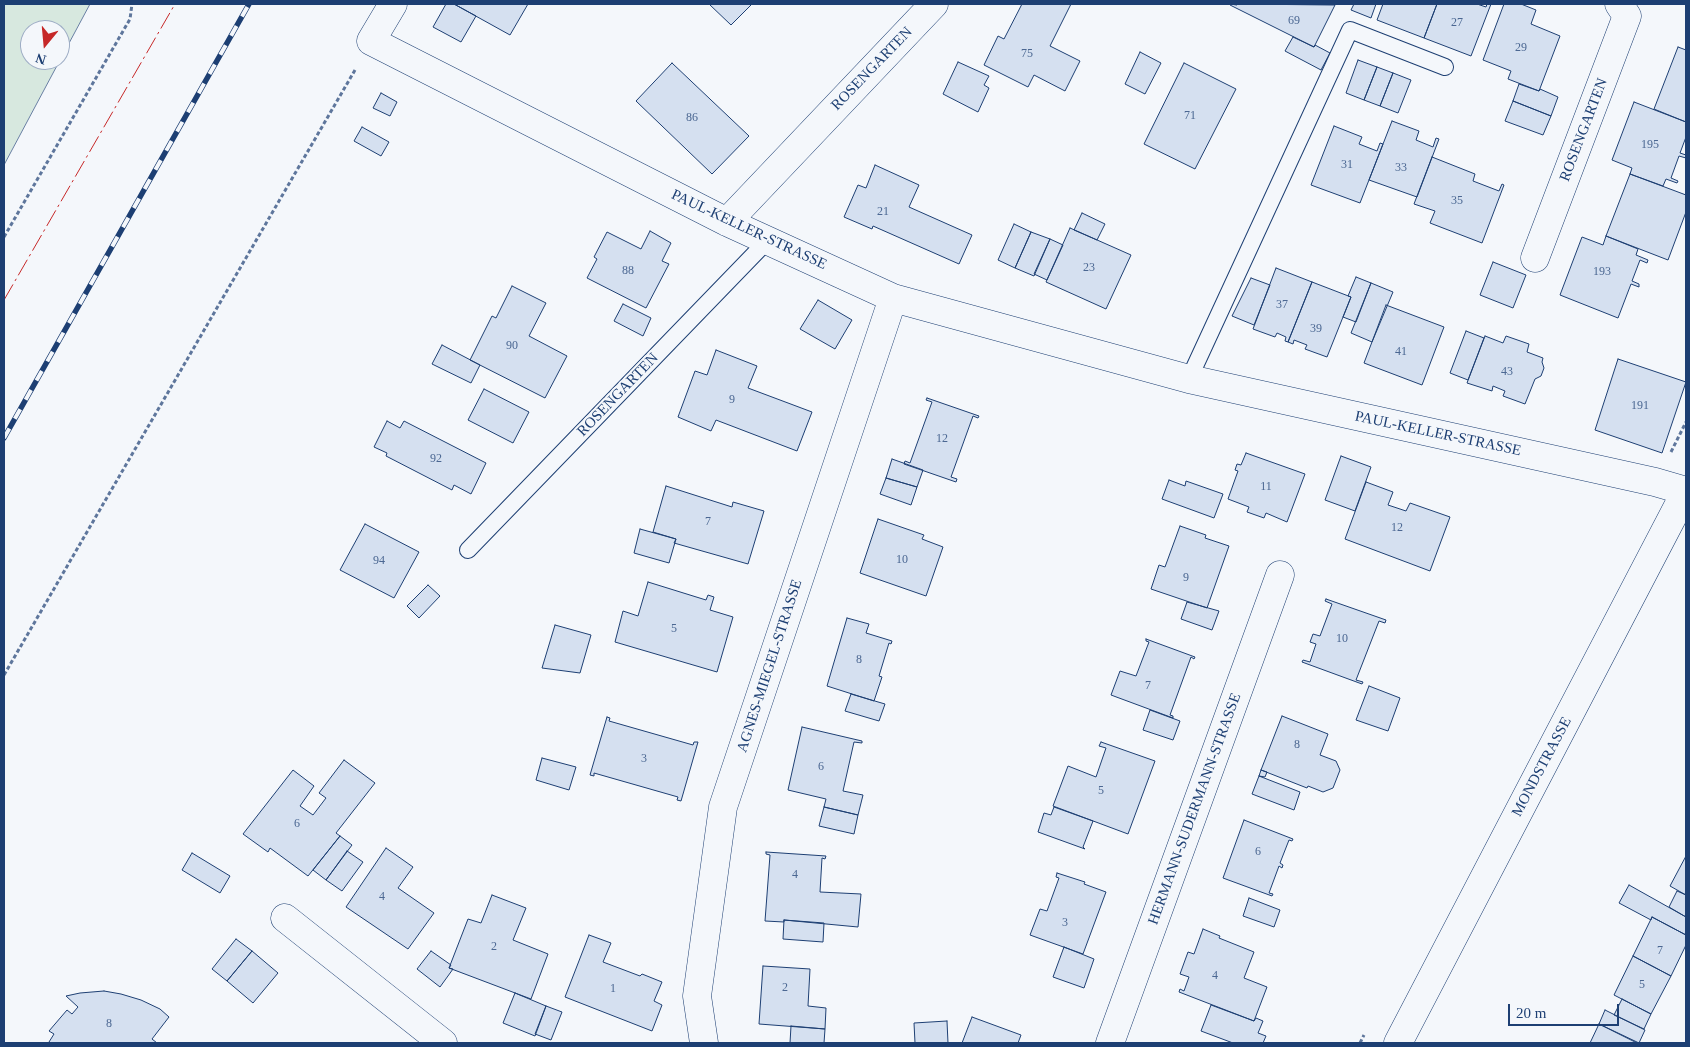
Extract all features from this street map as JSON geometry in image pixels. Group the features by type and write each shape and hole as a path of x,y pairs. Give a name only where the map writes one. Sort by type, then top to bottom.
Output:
{"street":[{"path":"371,41 393,4"},
{"name":"ROSENGARTEN","path":"727,222 934,4"},
{"name":"ROSENGARTEN","path":"1535,258 1628,16 1619,4"},
{"name":"PAUL-KELLER-STRASSE","path":"371,41 727,222 892,298 1189,379 1655,482 1686,491"},
{"name":"AGNES-MIEGEL-STRASSE","path":"704,1043 697,996 723,807 892,298"},
{"name":"MONDSTRASSE","path":"1398,1043 1686,491"},
{"name":"HERMANN-SUDERMANN-STRASSE","path":"1110,1043 1280,575"},
{"path":"285,918 443,1043"}],"lane":[{"path":"1189,379 1350,30 1444,68"},
{"name":"ROSENGARTEN","path":"468,550 768,240"}],"path":[{"path":"4,237 130,19 132,4"},
{"path":"4,675 371,41"}],"shaded area":[{"path":"4,4 90,4 70,41 70,20 20,20 20,70 55,70 4,165"}],"building":[{"path":"446,4 454,4 476,16 461,42 433,27"},
{"path":"454,4 528,4 510,35"},
{"path":"709,4 752,4 731,25"},
{"path":"1022,4 1071,4 1050,46 1080,61 1065,91 1034,75 1028,87 984,65 998,36 1004,39"},
{"path":"1230,4 1237,5 1335,5 1314,47"},
{"path":"1354,4 1376,4 1371,18 1351,10"},
{"path":"1383,4 1437,4 1424,38 1377,20"},
{"path":"1437,4 1477,4 1486,7 1487,4 1491,4 1471,56 1424,38"},
{"path":"1504,4 1521,4 1536,10 1531,24 1560,36 1539,91 1508,79 1511,71 1483,60"},
{"path":"1293,37 1330,53 1321,70 1285,51"},
{"path":"1678,47 1686,50 1686,122 1654,109"},
{"path":"1140,52 1161,63 1145,94 1125,84"},
{"path":"1358,60 1377,67 1364,100 1346,93"},
{"path":"958,62 989,76 984,85 989,88 978,112 943,94"},
{"path":"672,63 749,136 712,174 636,101"},
{"path":"1184,63 1236,89 1195,169 1144,144"},
{"path":"1377,67 1393,73 1380,106 1364,100"},
{"path":"1393,73 1411,80 1398,113 1380,106"},
{"path":"1519,84 1539,91 1540,89 1558,97 1551,116 1513,101"},
{"path":"381,93 397,102 390,116 373,108"},
{"path":"1513,101 1551,116 1543,135 1505,121"},
{"path":"1634,102 1686,122 1686,137 1680,153 1686,155 1686,158 1679,156 1671,178 1678,181 1677,183 1666,179 1663,186 1630,174 1632,168 1612,160"},
{"path":"1392,121 1419,131 1416,140 1433,147 1436,138 1439,139 1417,197 1369,180"},
{"path":"1334,126 1362,137 1359,144 1377,151 1380,143 1383,144 1360,203 1311,185"},
{"path":"362,127 389,142 381,156 354,141"},
{"path":"1432,157 1475,174 1473,181 1499,191 1502,184 1504,185 1482,243 1430,223 1435,211 1414,204"},
{"path":"875,165 919,185 909,207 972,235 959,264 873,226 872,229 844,217 858,185 866,188"},
{"path":"1630,174 1686,195 1686,212 1668,260 1606,236"},
{"path":"1082,213 1105,224 1097,240 1074,230"},
{"path":"1014,224 1031,232 1015,268 998,260"},
{"path":"1070,228 1131,255 1106,309 1046,282"},
{"path":"650,231 671,243 662,261 669,264 646,308 587,278 597,259 594,257 607,232 641,249"},
{"path":"1031,232 1050,239 1034,276 1015,268"},
{"path":"1606,236 1638,249 1636,255 1648,260 1647,263 1640,260 1632,281 1639,284 1639,287 1631,284 1618,318 1560,295 1582,237 1603,245"},
{"path":"1050,239 1063,245 1047,280 1034,274"},
{"path":"1493,262 1526,275 1513,308 1480,295"},
{"path":"1276,268 1312,282 1288,342 1285,341 1286,337 1277,333 1275,337 1253,329"},
{"path":"1356,277 1371,283 1356,322 1343,317 1351,297 1348,296"},
{"path":"1251,278 1270,285 1254,325 1232,316"},
{"path":"1312,282 1351,297 1327,357 1305,349 1307,345 1294,340 1293,344 1288,342"},
{"path":"1371,283 1393,292 1372,342 1351,333"},
{"path":"512,286 546,303 529,336 567,356 545,398 470,360 492,316 496,318"},
{"path":"818,300 852,320 835,349 800,329"},
{"path":"623,304 651,318 643,336 614,321"},
{"path":"1386,305 1444,327 1422,385 1364,363"},
{"path":"1466,331 1484,338 1468,380 1450,373"},
{"path":"1485,336 1503,343 1506,336 1529,344 1527,352 1543,358 1544,368 1541,376 1535,379 1525,404 1503,396 1505,391 1493,386 1492,391 1467,383"},
{"path":"442,345 480,365 471,383 432,364"},
{"path":"716,350 757,366 748,388 812,412 797,451 716,420 711,431 678,417 695,371 707,375"},
{"path":"1618,359 1686,382 1662,453 1595,430"},
{"path":"484,389 529,412 513,443 468,420"},
{"path":"927,398 979,416 978,418 973,416 951,477 957,479 956,482 904,464 905,461 910,463 932,402 926,400"},
{"path":"387,421 400,428 404,421 486,463 471,494 454,485 452,490 386,456 387,453 374,447"},
{"path":"1246,453 1305,474 1287,522 1266,513 1264,518 1247,512 1249,507 1228,499 1238,471 1235,470 1237,464 1241,465"},
{"path":"1341,456 1371,467 1355,511 1325,500"},
{"path":"892,459 923,470 917,487 886,478"},
{"path":"886,478 917,487 911,505 880,494"},
{"path":"1169,480 1185,486 1186,481 1223,494 1214,518 1162,499"},
{"path":"1366,482 1393,492 1388,505 1406,511 1410,503 1450,517 1430,571 1345,539"},
{"path":"666,486 732,507 733,502 764,511 748,564 674,543 676,539 653,532"},
{"path":"878,519 924,535 922,539 943,547 926,596 860,573"},
{"path":"365,524 419,552 394,598 340,570"},
{"path":"1180,526 1206,535 1205,538 1229,546 1207,608 1151,589 1159,565 1165,567"},
{"path":"640,529 676,539 669,563 634,553"},
{"path":"648,582 706,600 708,595 714,597 710,610 733,617 717,672 615,642 623,611 638,616"},
{"path":"428,585 440,596 419,618 407,606"},
{"path":"1326,599 1386,620 1385,623 1379,621 1356,680 1363,682 1362,684 1302,662 1303,660 1310,662 1316,644 1310,642 1313,634 1320,636 1332,604 1325,601"},
{"path":"1187,602 1219,611 1212,630 1181,619"},
{"path":"847,618 869,624 866,633 892,641 891,644 889,643 879,676 882,677 874,701 827,686"},
{"path":"555,625 591,635 580,673 542,668"},
{"path":"1146,639 1195,657 1194,659 1191,657 1170,715 1173,718 1111,695 1120,671 1136,676 1149,642"},
{"path":"1369,686 1400,698 1388,731 1356,720"},
{"path":"851,694 885,704 879,721 845,711"},
{"path":"1150,710 1180,721 1173,740 1143,730"},
{"path":"1282,716 1328,734 1320,755 1336,761 1340,770 1333,788 1323,792 1308,786 1307,788 1261,770"},
{"path":"607,717 610,718 609,721 693,745 694,742 698,742 681,801 677,800 678,797 594,773 594,776 590,775"},
{"path":"802,727 862,741 862,743 854,742 843,791 863,795 858,815 824,807 826,799 788,790"},
{"path":"1101,742 1155,761 1128,834 1053,806 1068,766 1096,777 1106,748 1099,746"},
{"path":"542,758 576,767 569,790 536,780"},
{"path":"344,760 375,783 336,833 340,836 308,876 270,848 268,852 243,834 293,770 314,786 300,806 313,815 326,798 319,793"},
{"path":"1261,770 1267,772 1265,777 1259,776"},
{"path":"1259,776 1300,792 1294,810 1252,794"},
{"path":"824,807 858,815 854,834 819,826"},
{"path":"1054,807 1093,821 1083,847 1085,849 1038,832 1044,813 1051,815"},
{"path":"1244,820 1293,839 1292,841 1289,840 1280,863 1283,865 1282,868 1279,866 1269,893 1273,894 1272,896 1223,878"},
{"path":"340,836 352,845 326,880 313,870"},
{"path":"386,848 413,867 398,888 434,913 408,949 346,907"},
{"path":"347,851 363,862 342,891 326,880"},
{"path":"766,852 826,856 825,859 822,858 820,892 861,894 858,927 784,920 784,922 765,921 770,855 766,854"},
{"path":"192,853 230,876 220,893 182,870"},
{"path":"1686,856 1686,895 1670,886"},
{"path":"1057,873 1085,882 1084,884 1106,892 1083,954 1030,935 1040,909 1047,911 1059,878 1056,877"},
{"path":"1629,885 1686,917 1686,935 1652,917 1651,920 1619,903"},
{"path":"1677,891 1686,895 1686,917 1669,907"},
{"path":"492,895 526,908 513,940 548,954 531,999 449,968 468,919 481,923"},
{"path":"1249,898 1280,910 1274,927 1243,916"},
{"path":"1652,917 1686,935 1686,945 1671,976 1633,956"},
{"path":"784,920 824,923 823,942 783,939"},
{"path":"1203,929 1220,936 1219,938 1254,952 1244,978 1267,987 1254,1021 1179,992 1180,989 1184,991 1189,977 1180,974 1188,952 1194,954"},
{"path":"589,935 611,943 603,962 662,982 654,1001 662,1005 652,1031 565,997"},
{"path":"236,939 252,951 227,981 212,969"},
{"path":"1064,947 1094,959 1084,988 1053,977"},
{"path":"252,951 278,973 253,1003 227,981"},
{"path":"431,951 451,965 449,968 453,969 440,987 417,969"},
{"path":"1633,956 1671,976 1651,1014 1614,995"},
{"path":"763,966 810,969 808,1006 826,1008 825,1029 759,1024"},
{"path":"104,991 141,1000 160,1009 169,1017 152,1039 157,1043 49,1042 54,1034 49,1031 67,1010 72,1014 78,1007 66,996"},
{"path":"515,993 546,1006 535,1036 503,1023"},
{"path":"1622,999 1651,1014 1644,1029 1614,1015"},
{"path":"1211,1005 1254,1021 1256,1018 1263,1021 1258,1033 1266,1036 1263,1043 1233,1043 1201,1031"},
{"path":"546,1006 562,1012 551,1040 535,1034"},
{"path":"1605,1010 1645,1030 1639,1043 1599,1024"},
{"path":"972,1017 1021,1035 1018,1043 962,1043"},
{"path":"947,1021 948,1043 915,1043 914,1023"},
{"path":"1599,1024 1637,1043 1590,1043"},
{"path":"791,1026 825,1029 824,1043 790,1043"}],"railway":[{"path":"4,438 249,4"}],"power":[{"path":"4,300 175,4"}]}
